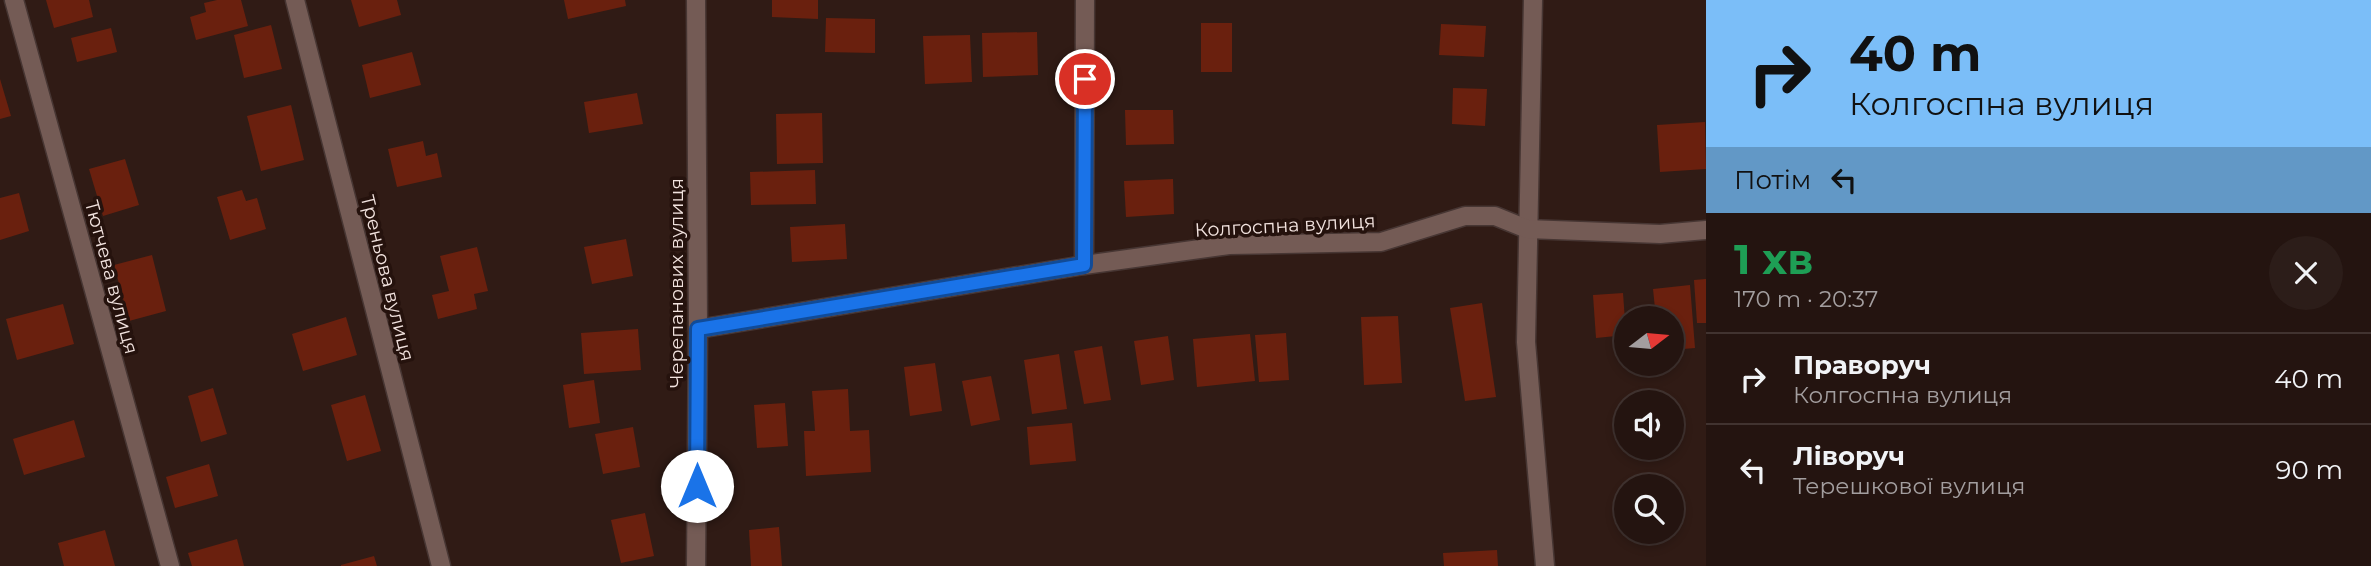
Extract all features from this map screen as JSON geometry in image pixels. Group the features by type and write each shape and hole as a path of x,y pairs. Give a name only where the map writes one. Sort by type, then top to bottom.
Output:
{"street":[{"name":"Тютчева вулиця","path":"14,0 170,566"},
{"name":"Треньова вулиця","path":"295,0 441,566"},
{"name":"Черепанових вулиця","path":"696,0 696,566"},
{"path":"1084,265 1085,0"},
{"path":"1533,0 1525,342 1545,566"},
{"name":"Колгоспна вулиця","path":"698,329 1084,265 1229,245 1381,242 1465,216 1496,216 1527,229 1660,234 1706,230"}],"building":[{"path":"46,0 89,0 93,17 54,28"},
{"path":"241,0 248,26 196,40 190,17 206,12 204,3"},
{"path":"351,0 397,0 401,15 359,27"},
{"path":"564,0 625,0 626,6 568,19"},
{"path":"772,0 818,0 818,19 772,17"},
{"path":"826,18 875,19 875,53 825,52"},
{"path":"1201,23 1232,23 1232,72 1201,72"},
{"path":"1441,24 1486,26 1484,57 1439,55"},
{"path":"271,25 282,69 244,78 234,35"},
{"path":"111,28 117,52 77,62 71,38"},
{"path":"1037,32 1038,75 983,77 982,33"},
{"path":"970,35 972,82 925,84 923,36"},
{"path":"412,52 421,85 370,98 362,65"},
{"path":"0,79 11,116 0,119"},
{"path":"1453,88 1487,89 1485,126 1452,124"},
{"path":"637,93 643,124 589,133 584,102"},
{"path":"291,105 304,160 261,171 247,116"},
{"path":"1125,110 1173,110 1174,144 1126,145"},
{"path":"822,113 823,163 777,164 776,114"},
{"path":"1705,122 1706,169 1660,172 1657,125"},
{"path":"423,141 426,156 437,153 442,177 397,187 388,149"},
{"path":"125,159 139,205 103,216 89,169"},
{"path":"815,170 816,204 751,205 750,172"},
{"path":"1173,179 1174,214 1126,217 1124,181"},
{"path":"242,190 246,201 257,198 266,229 230,240 217,197"},
{"path":"19,193 29,231 0,240 0,198"},
{"path":"845,224 847,259 792,262 790,227"},
{"path":"626,239 633,276 592,284 584,247"},
{"path":"477,247 488,291 474,294 477,309 438,319 432,295 449,291 440,256"},
{"path":"152,255 166,311 129,321 114,265"},
{"path":"1706,279 1706,323 1697,323 1694,280"},
{"path":"1690,285 1695,348 1684,349 1684,306 1655,306 1653,289"},
{"path":"1623,293 1624,306 1614,306 1614,336 1596,338 1593,295"},
{"path":"1482,303 1496,397 1465,401 1450,308"},
{"path":"63,304 74,344 17,360 6,319"},
{"path":"1398,316 1402,383 1364,385 1361,317"},
{"path":"346,317 357,355 303,371 292,334"},
{"path":"638,329 641,370 584,374 581,333"},
{"path":"1286,333 1289,380 1259,382 1255,335"},
{"path":"1250,334 1255,381 1197,387 1193,339"},
{"path":"1168,336 1174,380 1141,385 1134,341"},
{"path":"1102,346 1111,400 1084,404 1074,351"},
{"path":"1059,354 1067,409 1032,414 1024,360"},
{"path":"935,363 942,411 910,416 904,367"},
{"path":"991,376 1000,420 971,426 962,381"},
{"path":"594,380 600,423 569,428 563,385"},
{"path":"213,388 227,434 201,442 188,396"},
{"path":"848,389 850,431 869,430 871,472 806,476 804,431 815,431 812,391"},
{"path":"365,395 381,451 347,461 331,405"},
{"path":"785,403 788,446 757,448 754,405"},
{"path":"74,420 85,457 24,475 13,439"},
{"path":"1072,423 1076,461 1030,465 1027,427"},
{"path":"633,427 640,467 603,474 595,434"},
{"path":"209,464 218,496 175,508 166,477"},
{"path":"645,513 654,556 621,563 611,520"},
{"path":"779,527 782,566 751,566 749,530"},
{"path":"105,530 115,566 64,566 58,543"},
{"path":"237,539 244,566 192,566 188,553"},
{"path":"1497,550 1498,566 1444,566 1443,553"},
{"path":"374,556 377,566 341,566 341,565"}],"route":[{"path":"697,486 698,329 1084,265 1085,79"}]}
